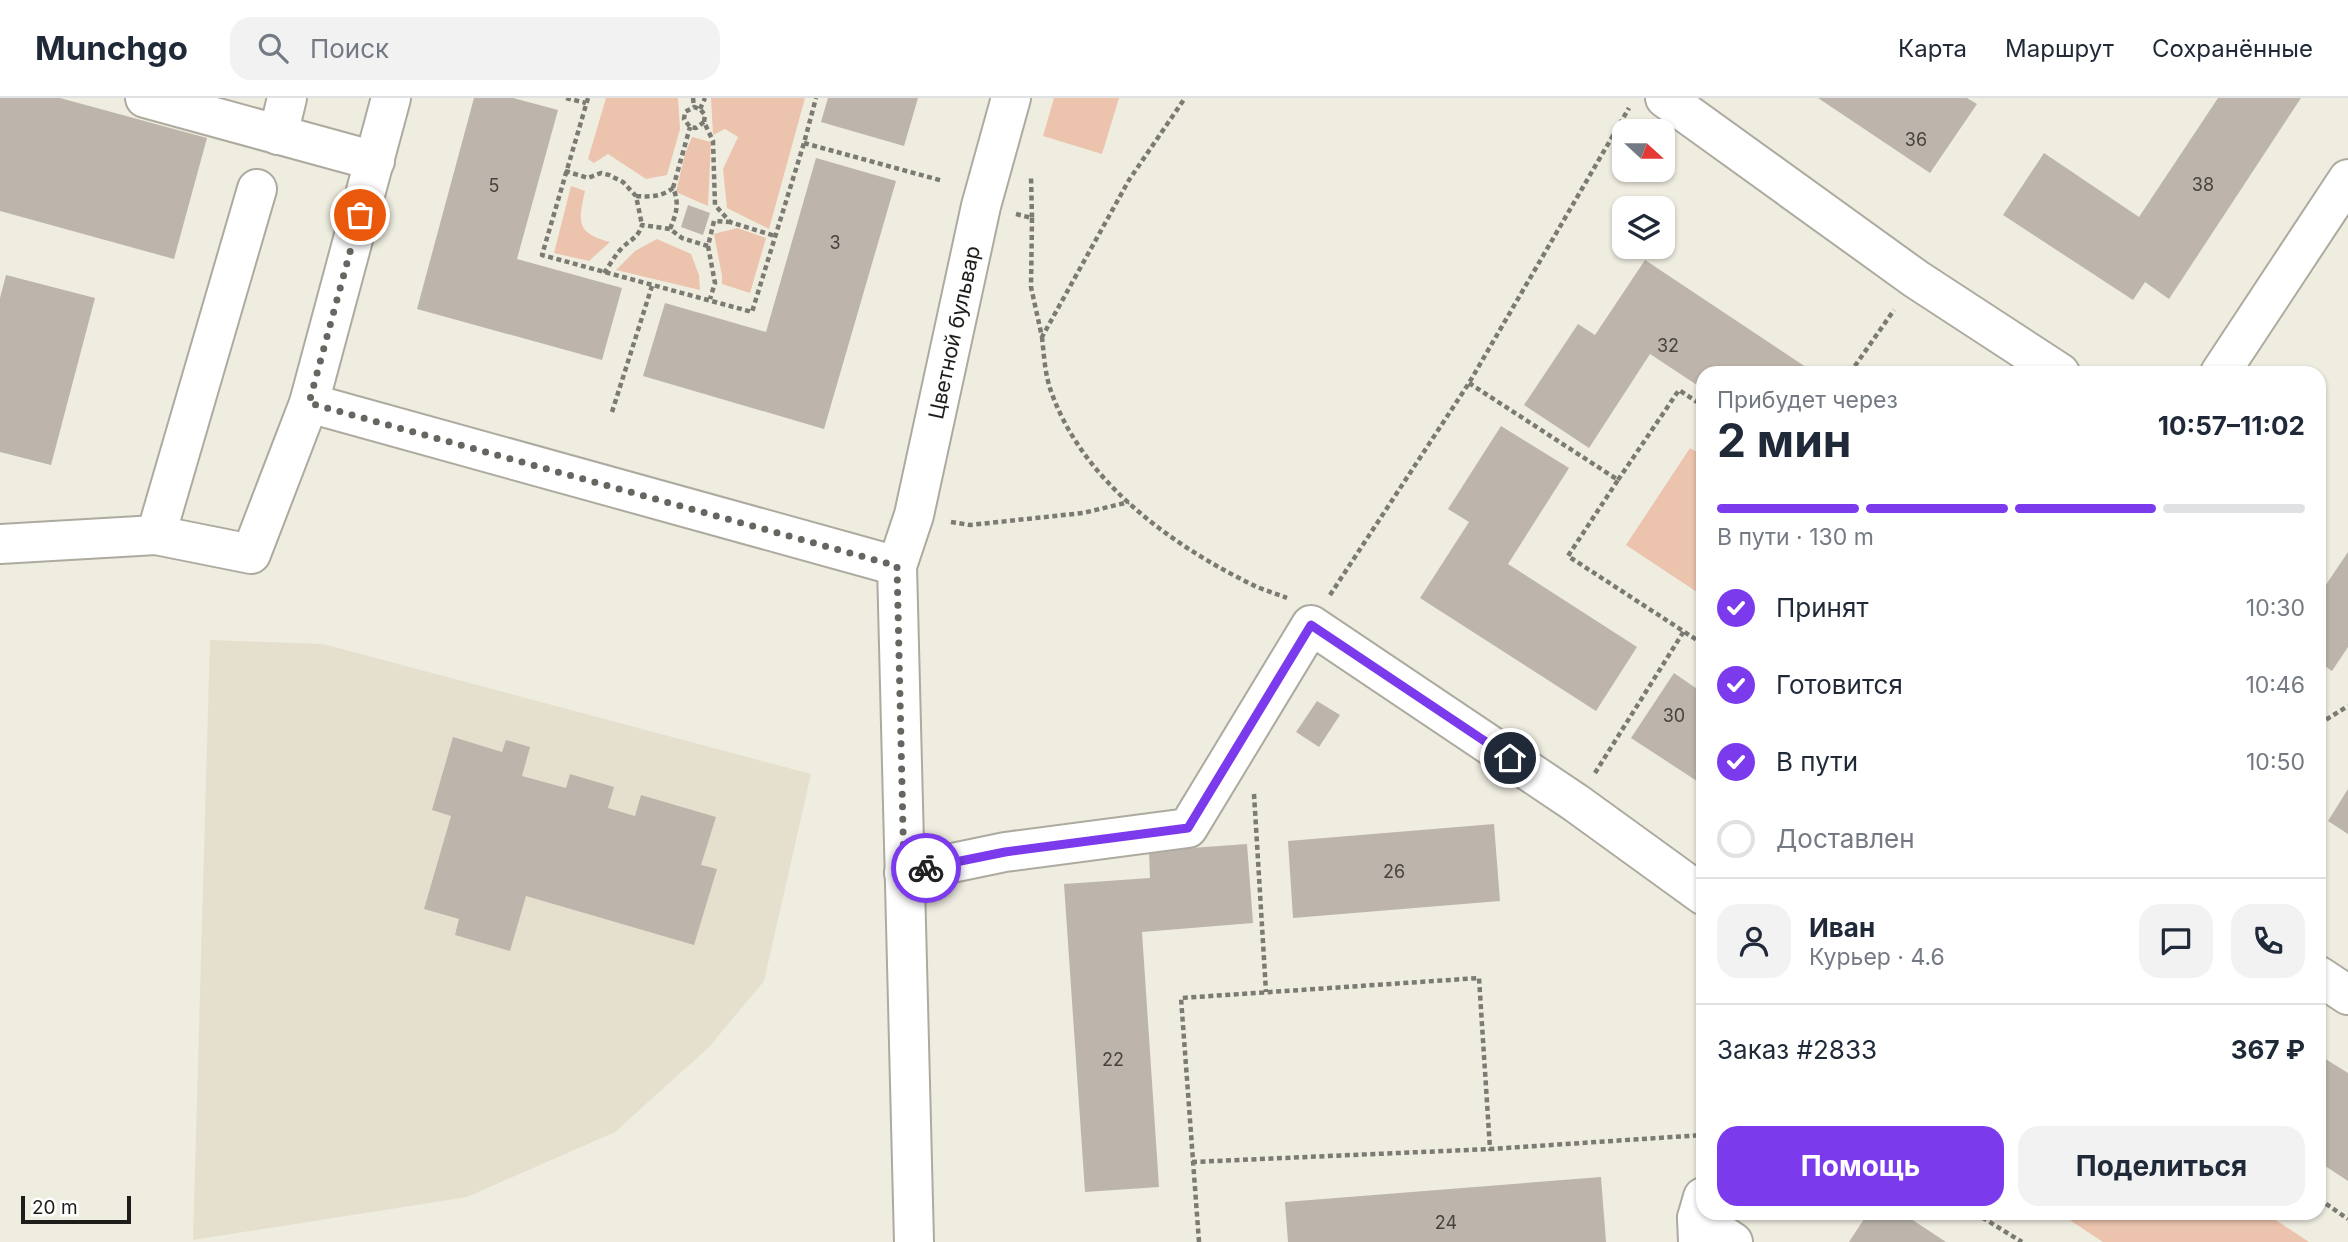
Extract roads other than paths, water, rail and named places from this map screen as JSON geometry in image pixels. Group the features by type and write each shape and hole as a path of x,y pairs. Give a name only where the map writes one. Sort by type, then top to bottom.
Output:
{"street":[{"path":"145,98 375,161"},
{"path":"278,135 287,98"},
{"path":"0,544 156,535 251,554 309,403 391,98"},
{"name":"Цветной бульвар","path":"914,1242 897,566 914,515 981,206 1012,98"},
{"path":"1665,98 1916,279 2049,366"},
{"path":"2225,366 2348,179"},
{"path":"156,535 257,189"},
{"path":"309,403 897,566"},
{"path":"904,873 1005,852 1188,828 1311,625 1576,803 1696,890"},
{"path":"2326,981 2348,995"},
{"path":"1700,1220 1733,1242"}]}
